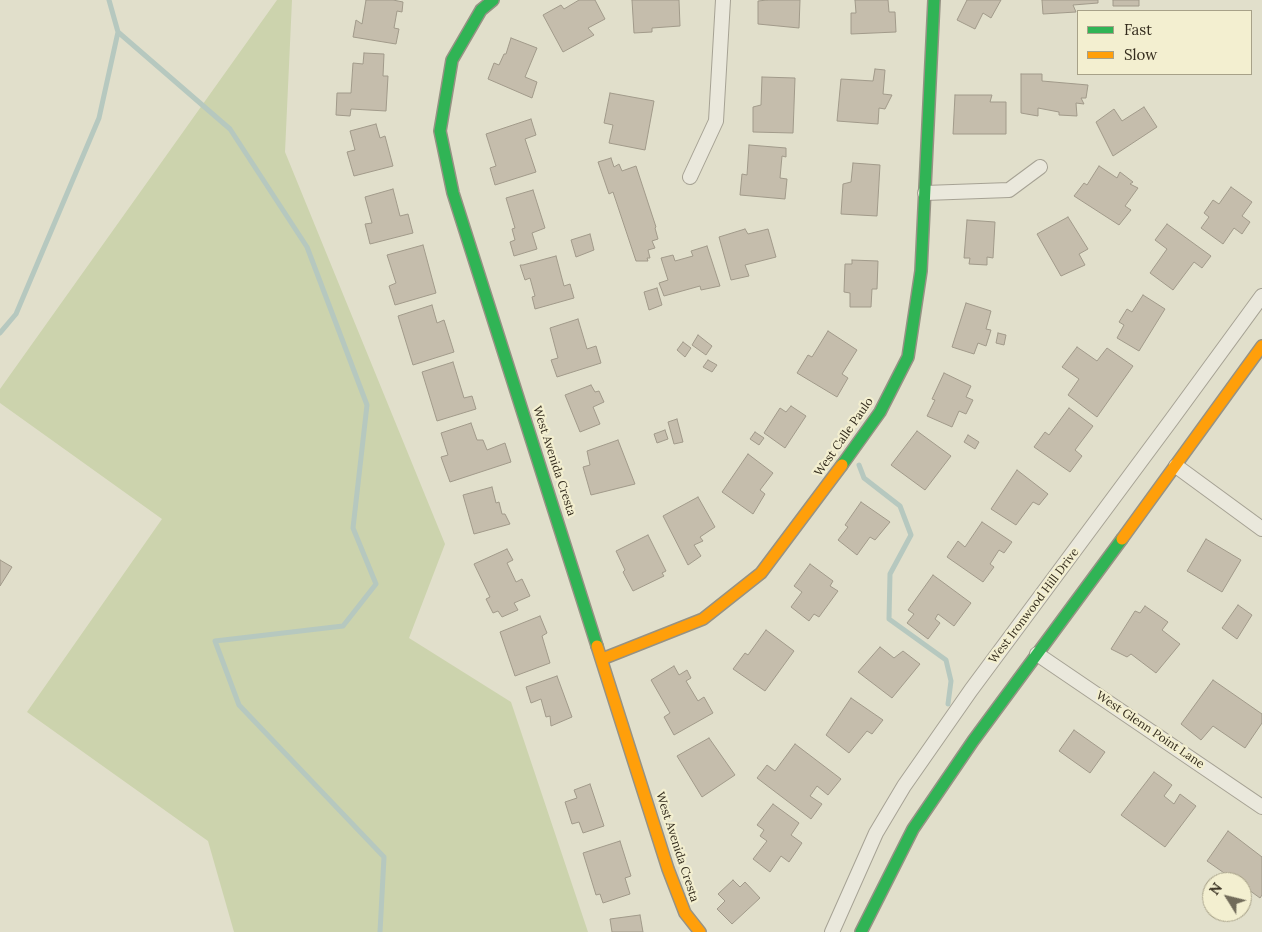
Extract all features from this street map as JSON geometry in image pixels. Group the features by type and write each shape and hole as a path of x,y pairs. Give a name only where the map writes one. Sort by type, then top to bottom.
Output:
{"street":[{"name":"West Avenida Cresta","path":"493,0 481,10 452,60 440,131 453,193 672,880 684,913 700,932"},
{"path":"690,177 716,121 723,0"},
{"name":"West Calle Paulo","path":"602,659 703,619 761,573 880,412 908,357 921,271 934,0"},
{"path":"925,193 1009,190 1040,167"},
{"name":"West Ironwood Hill Drive","path":"832,932 876,834 904,786 971,690 1262,296"},
{"path":"861,932 913,828 973,741 1262,346"},
{"path":"1176,466 1262,529"},
{"name":"West Glenn Point Lane","path":"1037,654 1262,808"}],"green space":[{"path":"277,0 292,0 285,152 445,544 409,638 511,702 588,932 234,932 208,841 27,712 162,519 0,403 0,389"}],"building":[{"path":"366,0 403,2 402,12 397,11 394,28 399,29 396,44 353,37 356,20 362,24"},
{"path":"579,0 595,0 605,19 588,28 594,35 563,52 543,15 561,5 564,9"},
{"path":"632,0 679,0 680,26 652,28 652,32 634,33"},
{"path":"800,0 799,28 758,24 758,1"},
{"path":"855,0 888,0 889,12 895,12 896,32 851,34 851,13 856,13"},
{"path":"967,0 1001,0 991,18 983,13 975,29 957,20"},
{"path":"1042,0 1098,0 1098,3 1073,5 1076,12 1043,14"},
{"path":"1113,0 1139,0 1139,6 1113,6"},
{"path":"511,38 537,48 525,77 537,82 532,98 488,79 494,63 499,65 504,54 506,54"},
{"path":"364,53 384,54 383,76 388,76 386,111 351,109 350,116 336,115 337,93 351,93 353,63 363,64"},
{"path":"875,69 885,70 883,94 892,95 885,109 879,108 878,124 837,121 841,79 873,81"},
{"path":"1021,74 1042,74 1042,81 1088,85 1086,98 1081,98 1084,104 1076,103 1077,116 1059,115 1059,112 1038,108 1038,116 1021,113"},
{"path":"762,77 795,78 793,133 753,132 753,107 761,105"},
{"path":"610,93 654,101 645,150 609,143 613,125 604,123"},
{"path":"955,95 992,95 990,102 1006,102 1006,134 953,134"},
{"path":"1144,107 1157,127 1113,156 1096,122 1114,109 1122,121"},
{"path":"531,119 536,135 525,139 536,172 495,185 490,168 496,166 486,134"},
{"path":"376,124 380,138 385,136 393,166 354,176 347,152 355,150 350,131"},
{"path":"749,145 786,148 786,157 782,156 780,178 787,179 785,199 740,195 742,174 747,175"},
{"path":"611,158 614,167 619,164 622,171 636,166 656,227 658,239 652,241 655,248 648,250 650,258 647,258 648,261 636,261 613,192 609,194 598,162"},
{"path":"853,163 880,165 877,216 841,214 843,184 851,182"},
{"path":"1099,166 1117,178 1120,172 1133,182 1130,184 1138,188 1125,206 1131,210 1119,225 1074,196 1084,183 1087,185"},
{"path":"1231,187 1252,202 1242,216 1250,222 1242,234 1234,228 1223,244 1201,228 1209,217 1204,213 1213,200 1219,204"},
{"path":"393,189 400,216 408,214 413,233 370,244 365,224 372,223 365,197"},
{"path":"533,190 545,228 532,233 537,249 514,256 510,242 515,240 512,229 515,228 506,198"},
{"path":"1068,217 1088,249 1079,254 1085,265 1061,276 1037,234"},
{"path":"967,220 995,222 993,258 987,257 987,265 969,264 970,258 964,258"},
{"path":"1167,224 1211,256 1202,268 1194,262 1173,290 1150,273 1167,249 1155,240"},
{"path":"745,229 748,234 768,229 776,257 745,265 749,276 731,280 719,237"},
{"path":"590,234 594,250 576,257 571,240"},
{"path":"423,245 436,293 395,305 389,286 396,283 387,255"},
{"path":"707,246 720,286 701,290 700,286 664,296 659,283 668,280 661,258 673,255 675,261 693,256 691,251"},
{"path":"556,256 564,286 570,284 574,298 535,309 532,297 535,296 530,278 525,280 520,265"},
{"path":"852,260 878,261 877,289 872,289 871,307 850,307 850,293 844,292 845,264 852,264"},
{"path":"657,288 662,305 649,310 644,292"},
{"path":"1143,295 1165,309 1139,351 1117,338 1124,325 1119,322 1127,309 1132,312"},
{"path":"966,303 991,311 986,329 991,330 986,346 978,343 974,354 952,347"},
{"path":"432,305 437,323 444,320 454,352 413,365 398,316"},
{"path":"578,319 587,349 596,346 601,363 557,377 551,360 558,358 550,328"},
{"path":"828,331 857,350 842,374 848,378 837,397 797,373 808,355 812,357"},
{"path":"998,333 1006,335 1004,345 996,343"},
{"path":"698,335 712,346 706,355 692,345"},
{"path":"683,342 691,348 685,357 677,350"},
{"path":"1077,347 1097,361 1107,348 1133,366 1097,417 1068,395 1079,379 1062,367"},
{"path":"708,360 717,365 712,372 703,367"},
{"path":"453,362 464,398 472,396 476,409 437,421 422,372"},
{"path":"944,373 971,386 966,397 973,400 966,414 959,411 952,427 927,416 935,400 932,399"},
{"path":"591,385 595,392 599,391 604,402 593,407 600,424 580,432 565,395"},
{"path":"791,406 806,416 785,448 764,433 780,408 786,412"},
{"path":"1069,408 1093,426 1075,450 1082,456 1070,472 1034,447 1045,432 1049,435"},
{"path":"677,419 683,442 674,444 668,422"},
{"path":"471,423 477,440 483,440 487,450 505,443 511,462 450,482 441,457 448,455 441,433"},
{"path":"665,430 668,439 657,443 654,434"},
{"path":"917,431 951,456 925,490 891,465"},
{"path":"755,432 764,438 759,445 750,439"},
{"path":"968,435 979,442 975,449 964,442"},
{"path":"618,440 635,484 591,495 583,467 590,465 587,451"},
{"path":"748,454 773,473 760,490 765,494 753,514 722,492"},
{"path":"1017,470 1048,494 1039,505 1033,502 1016,525 991,509"},
{"path":"492,487 496,503 499,502 502,514 505,514 510,524 474,534 463,495"},
{"path":"698,497 715,527 700,537 703,541 694,545 701,556 688,565 663,516"},
{"path":"861,502 890,522 875,540 870,537 857,555 838,540 848,527 845,525"},
{"path":"982,522 1012,542 1004,553 999,550 990,564 994,567 983,582 947,557 958,541 965,547"},
{"path":"648,535 666,571 662,573 664,576 633,591 623,572 625,570 616,551"},
{"path":"1206,539 1241,560 1222,592 1187,571"},
{"path":"507,549 513,560 507,563 516,582 522,579 530,596 514,603 518,610 502,617 498,611 493,613 486,599 490,597 474,564"},
{"path":"0,560 12,567 0,586"},
{"path":"810,564 833,581 830,586 838,591 819,617 814,614 809,621 791,607 802,592 794,586"},
{"path":"933,575 971,603 954,626 938,614 935,619 940,623 928,639 907,623 914,614 908,610"},
{"path":"1238,605 1252,615 1237,639 1222,628"},
{"path":"1145,606 1168,622 1162,630 1180,644 1156,673 1131,654 1127,657 1111,649 1135,611 1140,613"},
{"path":"540,616 547,633 542,636 550,663 515,676 500,632"},
{"path":"766,630 794,651 765,691 733,669 745,653 748,655"},
{"path":"880,647 894,658 903,651 920,664 892,698 858,672"},
{"path":"674,666 679,675 687,670 691,678 686,681 698,701 704,697 713,713 674,735 664,717 670,713 651,680"},
{"path":"557,676 572,717 551,726 550,716 546,717 541,699 531,703 526,687"},
{"path":"1213,680 1262,714 1262,723 1245,748 1213,726 1201,740 1181,724"},
{"path":"851,698 883,720 872,734 867,731 849,753 826,735"},
{"path":"1074,730 1105,752 1090,773 1059,751"},
{"path":"709,738 735,775 702,797 677,756"},
{"path":"795,744 841,779 828,795 817,786 810,796 822,804 811,819 757,778 767,765 775,771"},
{"path":"1154,772 1172,785 1164,796 1174,804 1180,794 1196,806 1165,847 1121,815"},
{"path":"590,784 604,826 583,833 579,822 572,824 565,802 577,798 574,790"},
{"path":"773,804 799,823 791,835 802,843 789,862 781,856 770,872 753,859 767,841 760,836 764,830 757,825"},
{"path":"1228,831 1262,857 1262,895 1260,898 1252,892 1252,872 1223,872 1207,861"},
{"path":"620,841 631,876 625,878 630,894 603,903 600,894 596,895 583,853"},
{"path":"733,880 740,887 745,882 760,898 732,924 717,909 725,901 718,894"},
{"path":"640,915 643,932 612,932 610,919"}],"waterway":[{"path":"109,0 118,32 230,129 307,247 367,405 353,528 376,584 343,626 215,641 239,705 384,857 380,932"},
{"path":"0,333 16,314 99,118 118,32"},
{"path":"859,465 864,478 900,506 911,535 890,574 889,619 946,660 951,681 948,704"}],"traffic: fast":[{"path":"493,0 481,10 452,60 440,131 453,193 597,646"},
{"path":"842,465 880,412 908,357 921,271 934,0"},
{"path":"861,932 913,829 973,741 1122,539"}],"traffic: slow":[{"path":"1122,539 1262,346"},
{"path":"602,659 703,619 761,573 842,465"},
{"path":"597,646 668,869 685,913 700,932"}]}
